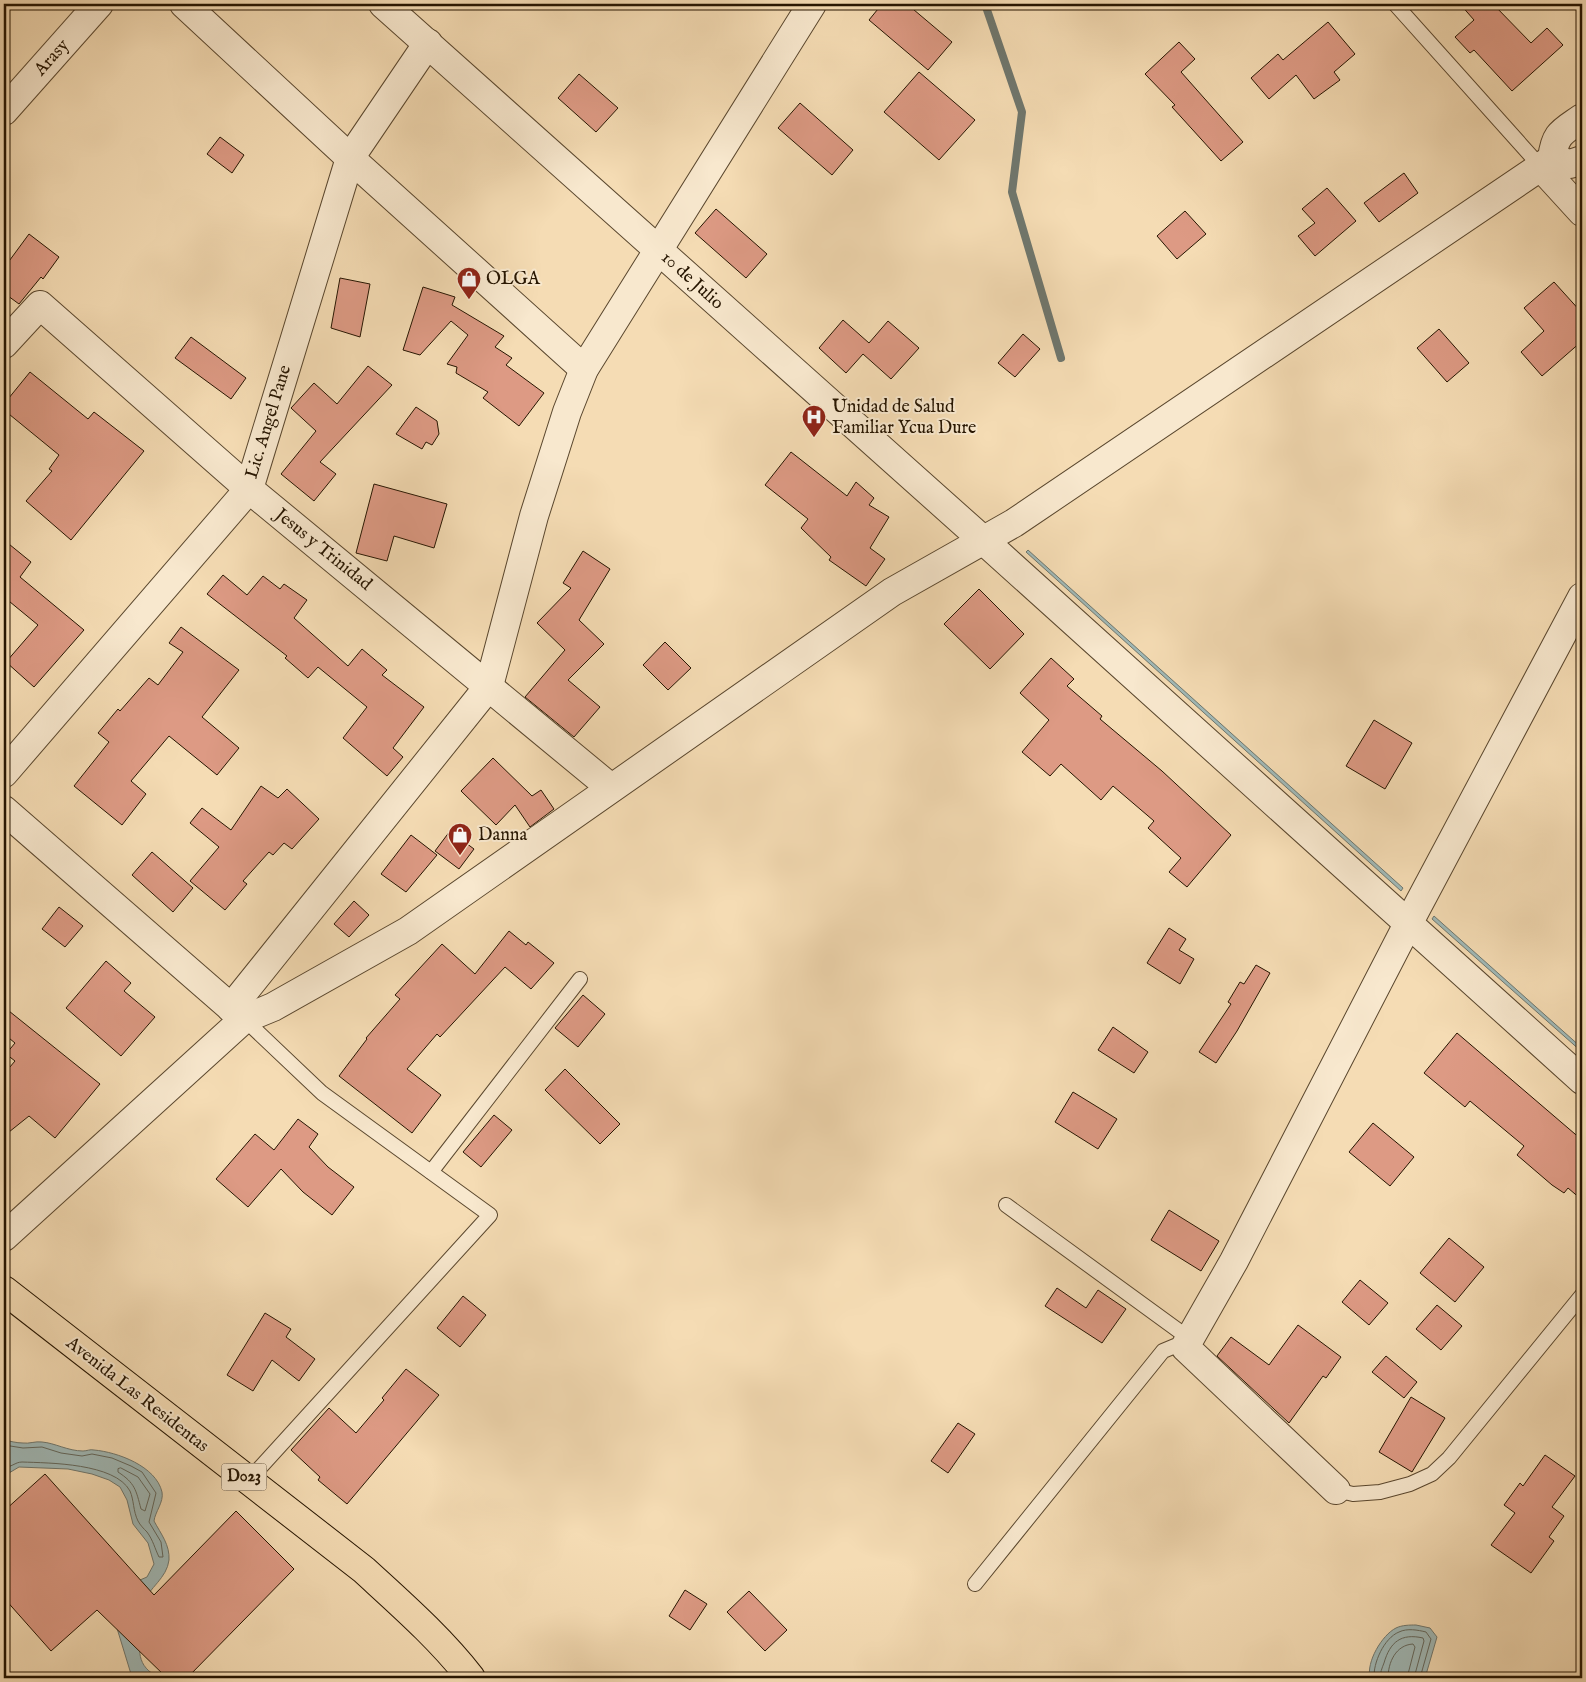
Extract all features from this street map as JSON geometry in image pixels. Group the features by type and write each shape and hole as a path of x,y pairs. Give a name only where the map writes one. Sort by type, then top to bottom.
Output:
{"main road":[{"name":"Avenida Las Residentas","path":"4,1290 364,1570 417,1619 461,1673"}],"street":[{"name":"Arasy","path":"8,99 99,4"},
{"path":"184,4 350,158 584,369"},
{"name":"10 de Julio","path":"383,4 983,540 1582,1080"},
{"path":"4,1237 237,1013 489,686 534,516 566,412 584,369 812,4"},
{"name":"Lic. Angel Pane","path":"4,773 249,489 350,158 428,43"},
{"path":"237,1013 273,1007 408,931 892,592 1014,523 1546,162 1559,134 1582,118"},
{"path":"1546,162 1570,164 1582,160"},
{"path":"1546,162 1582,212"},
{"name":"Jesus y Trinidad","path":"4,344 40,305 249,489 612,788"},
{"path":"1336,1490 1188,1343 1234,1261 1408,924 1582,597"},
{"path":"4,810 237,1013"}],"lane":[{"path":"1395,4 1546,162"},
{"path":"430,1172 580,979"},
{"path":"237,1013 322,1093 490,1215 248,1481"},
{"path":"1006,1205 1188,1343"},
{"path":"1336,1490 1353,1494 1380,1492 1410,1484 1432,1474 1449,1458 1582,1295"},
{"path":"974,1584 1163,1351 1188,1343"}],"water":[{"path":"1028,550 1403,888 1401,891 1026,552"},
{"path":"1434,916 1582,1048 1582,1052 1432,919"},
{"path":"4,1440 25,1443 42,1442 77,1451 103,1451 134,1462 152,1475 158,1483 162,1496 154,1521 167,1544 169,1560 165,1572 142,1605 140,1656 146,1668 160,1678 136,1678 131,1674 112,1612 133,1583 147,1577 154,1564 148,1543 133,1524 127,1500 120,1487 109,1480 92,1474 68,1469 19,1467 9,1473 4,1472"},
{"path":"1416,1625 1430,1628 1437,1637 1425,1678 1370,1678 1370,1664 1376,1650 1385,1637 1398,1627"}],"building":[{"path":"882,4 907,4 952,42 928,70 869,20"},
{"path":"1460,4 1493,4 1531,43 1547,28 1563,45 1512,91 1474,50 1470,53 1455,37 1474,20"},
{"path":"1328,22 1355,54 1334,72 1340,80 1314,99 1296,75 1269,99 1251,78 1278,54 1283,60"},
{"path":"1179,42 1195,59 1181,72 1243,142 1221,161 1172,107 1175,105 1145,74"},
{"path":"919,72 975,120 939,160 884,112"},
{"path":"579,74 618,108 596,132 558,98"},
{"path":"800,103 853,150 832,175 778,128"},
{"path":"220,137 244,155 232,173 207,154"},
{"path":"1404,173 1418,193 1379,222 1364,203"},
{"path":"1327,188 1356,221 1315,256 1298,236 1315,223 1302,209"},
{"path":"716,209 767,254 746,278 695,233"},
{"path":"1185,211 1206,234 1177,259 1157,236"},
{"path":"29,234 59,257 43,279 41,277 19,304 4,293 4,268"},
{"path":"340,278 370,284 360,337 331,328"},
{"path":"1554,282 1582,313 1582,341 1542,376 1521,352 1544,331 1524,308"},
{"path":"423,287 455,297 452,305 504,336 495,347 512,358 506,365 544,393 519,426 483,398 488,392 456,373 457,367 447,364 468,335 451,321 420,355 403,350"},
{"path":"843,320 869,343 888,321 919,348 891,379 863,354 846,373 819,348"},
{"path":"1439,329 1469,363 1447,382 1417,348"},
{"path":"1023,334 1040,349 1015,377 998,363"},
{"path":"191,337 246,378 231,399 175,358"},
{"path":"368,366 392,385 320,462 336,474 314,501 281,474 316,431 291,408 314,383 337,404"},
{"path":"30,372 88,419 94,412 144,451 71,540 26,501 52,471 49,469 59,455 4,410 4,404"},
{"path":"416,407 437,421 439,434 432,445 426,442 422,449 396,434"},
{"path":"791,452 847,496 856,482 874,498 869,505 889,517 870,548 885,559 866,586 829,560 831,557 801,528 808,519 765,485"},
{"path":"374,484 447,504 434,548 394,536 387,561 356,553"},
{"path":"4,540 31,562 20,577 84,630 34,687 6,662 38,625 4,597"},
{"path":"583,551 610,569 579,620 604,644 568,680 600,707 574,737 525,697 565,650 537,623 571,588 563,583"},
{"path":"223,575 247,595 263,576 280,589 284,584 307,600 294,618 348,666 362,649 387,670 382,675 424,707 393,748 403,757 387,776 343,738 367,707 318,667 308,678 285,658 287,656 207,594"},
{"path":"979,589 1024,634 990,669 944,624"},
{"path":"181,627 239,670 202,717 239,748 217,775 169,736 131,781 146,794 122,825 74,786 109,742 98,733 118,709 120,711 149,678 158,685 183,652 169,643"},
{"path":"665,642 691,668 668,690 643,665"},
{"path":"1051,658 1074,679 1067,686 1102,716 1100,719 1162,771 1231,835 1187,887 1169,872 1181,858 1148,828 1154,821 1113,786 1101,800 1061,764 1050,776 1022,752 1049,720 1020,693"},
{"path":"1374,720 1412,743 1385,789 1346,766"},
{"path":"493,758 532,796 541,790 554,809 530,827 515,805 496,825 461,791"},
{"path":"261,786 278,798 287,789 319,819 292,849 284,843 273,855 269,852 243,881 247,884 225,910 190,881 219,847 190,823 202,808 231,830"},
{"path":"450,831 474,849 459,869 435,851"},
{"path":"411,835 437,855 406,892 381,874"},
{"path":"152,852 193,888 173,912 132,875"},
{"path":"354,901 369,915 349,937 334,924"},
{"path":"59,907 83,926 65,947 42,929"},
{"path":"1169,928 1186,939 1179,950 1194,959 1180,984 1147,963"},
{"path":"509,931 526,945 528,942 554,963 531,989 505,967 440,1037 437,1034 407,1069 441,1095 412,1133 339,1076 366,1038 400,999 395,995 442,944 475,974"},
{"path":"106,961 131,983 124,991 155,1017 121,1056 66,1008"},
{"path":"1256,965 1270,973 1237,1031 1216,1063 1199,1052 1231,1004 1228,1002 1240,982 1244,984"},
{"path":"583,995 605,1014 578,1047 555,1028"},
{"path":"4,1007 100,1084 55,1138 29,1116 4,1136 4,1074 15,1061 6,1054 15,1043 4,1034"},
{"path":"1113,1027 1148,1052 1134,1073 1098,1050"},
{"path":"1457,1033 1582,1140 1582,1200 1568,1188 1564,1193 1552,1185 1517,1155 1524,1146 1470,1101 1465,1107 1424,1073"},
{"path":"565,1069 620,1124 600,1144 545,1090"},
{"path":"1073,1092 1117,1119 1098,1149 1055,1122"},
{"path":"494,1115 512,1130 481,1167 463,1152"},
{"path":"298,1119 318,1134 309,1147 328,1167 354,1187 332,1215 303,1192 281,1169 248,1207 216,1179 255,1134 274,1150"},
{"path":"1373,1123 1414,1157 1390,1186 1349,1152"},
{"path":"1169,1210 1219,1241 1201,1271 1151,1240"},
{"path":"1449,1238 1484,1267 1455,1302 1420,1273"},
{"path":"1360,1280 1388,1303 1369,1325 1342,1302"},
{"path":"1057,1288 1086,1308 1098,1290 1126,1309 1102,1343 1045,1306"},
{"path":"463,1296 486,1315 460,1347 437,1328"},
{"path":"1437,1305 1462,1326 1441,1350 1416,1329"},
{"path":"265,1313 291,1329 286,1337 315,1359 299,1381 272,1360 253,1391 227,1375"},
{"path":"1298,1325 1341,1357 1326,1378 1323,1376 1289,1423 1217,1356 1231,1337 1269,1365"},
{"path":"1386,1356 1417,1382 1404,1398 1372,1372"},
{"path":"406,1369 439,1395 347,1504 318,1480 320,1477 291,1450 329,1408 356,1433 384,1400 382,1398"},
{"path":"1411,1397 1445,1418 1412,1472 1379,1452"},
{"path":"958,1423 975,1434 948,1473 931,1461"},
{"path":"1545,1455 1575,1476 1552,1507 1564,1516 1549,1537 1554,1541 1531,1573 1491,1545 1515,1513 1504,1505 1520,1483 1523,1486"},
{"path":"45,1474 154,1595 236,1511 294,1569 187,1678 167,1678 97,1610 51,1651 4,1598 4,1511"},
{"path":"685,1590 707,1604 690,1630 669,1616"},
{"path":"749,1591 787,1630 765,1651 727,1612"}],"waterway":[{"path":"985,4 1022,112 1012,192 1061,358"}],"place":[{"name":"OLGA","path":"469,300"},
{"name":"Unidad de Salud Familiar Ycua Dure","path":"814,438"},
{"name":"Danna","path":"460,856"}]}
